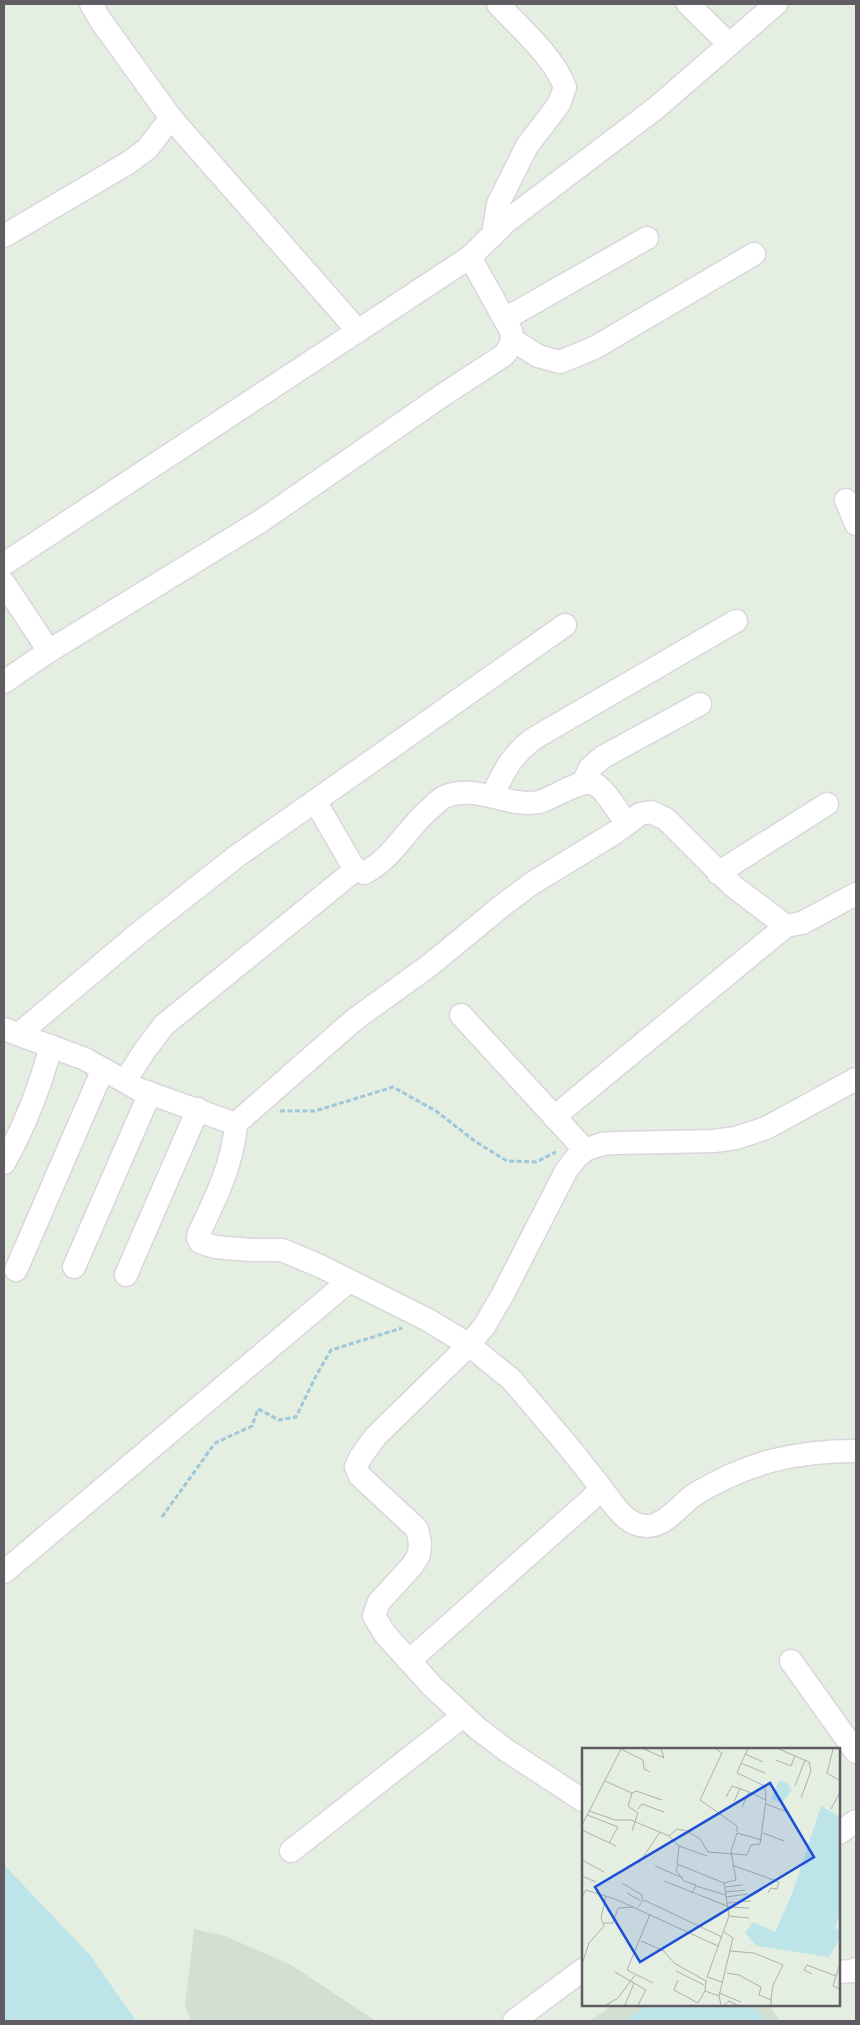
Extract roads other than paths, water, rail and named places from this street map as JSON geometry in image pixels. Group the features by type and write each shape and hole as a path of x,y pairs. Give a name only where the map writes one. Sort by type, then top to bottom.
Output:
{"street":[{"path":"91,4 101,22 171,118 358,331"},
{"path":"492,235 498,204 527,146 558,104 565,86 560,74 551,62 498,4"},
{"path":"688,4 729,44"},
{"path":"4,564 470,256 507,221 656,108 776,4"},
{"path":"4,236 128,163 147,149 171,118"},
{"path":"509,329 647,238"},
{"path":"470,256 509,329 538,356 560,362 594,348 754,254"},
{"path":"4,682 50,650 261,521 440,397 493,363 509,349 509,329"},
{"path":"846,500 856,524"},
{"path":"4,583 50,650"},
{"path":"492,796 518,750 533,739 736,621"},
{"path":"9,1034 237,856 565,625"},
{"path":"583,783 590,768 603,757 700,704"},
{"path":"315,801 355,870 364,873 375,868 418,818 443,797 458,793 492,796 519,802 538,802 583,783 594,784 602,790 627,824"},
{"path":"718,873 827,804"},
{"path":"9,1034 85,1059 150,1093 233,1123 236,1122 354,1020 430,965 531,884 640,814 652,812 666,819 718,873 786,926"},
{"path":"125,1081 164,1025 355,870"},
{"path":"554,1117 786,926 802,923 856,894"},
{"path":"461,1015 585,1150"},
{"path":"4,1163 17,1140 43,1078 50,1046"},
{"path":"16,1270 103,1069"},
{"path":"582,1800 506,1750 463,1716 432,1686 385,1634 374,1616 379,1602 412,1566 419,1555 420,1543 417,1529 360,1476 356,1467 375,1437 469,1345 485,1325 566,1171 585,1150 602,1144 714,1141 736,1138 766,1128 856,1079"},
{"path":"74,1268 150,1093"},
{"path":"126,1275 198,1109"},
{"path":"236,1122 235,1144 224,1177 199,1233 198,1238 200,1242 205,1245 224,1248 282,1250 320,1266 428,1320 469,1345 512,1380 568,1446 622,1516 632,1522 654,1525 694,1495 725,1477 770,1460 801,1454 856,1451"},
{"path":"4,1572 349,1281"},
{"path":"409,1661 589,1501 596,1494 599,1485"},
{"path":"791,1661 856,1752"},
{"path":"291,1851 463,1716"},
{"path":"840,1833 856,1821"},
{"path":"840,1972 856,1969"},
{"path":"514,2021 582,1970"}]}
